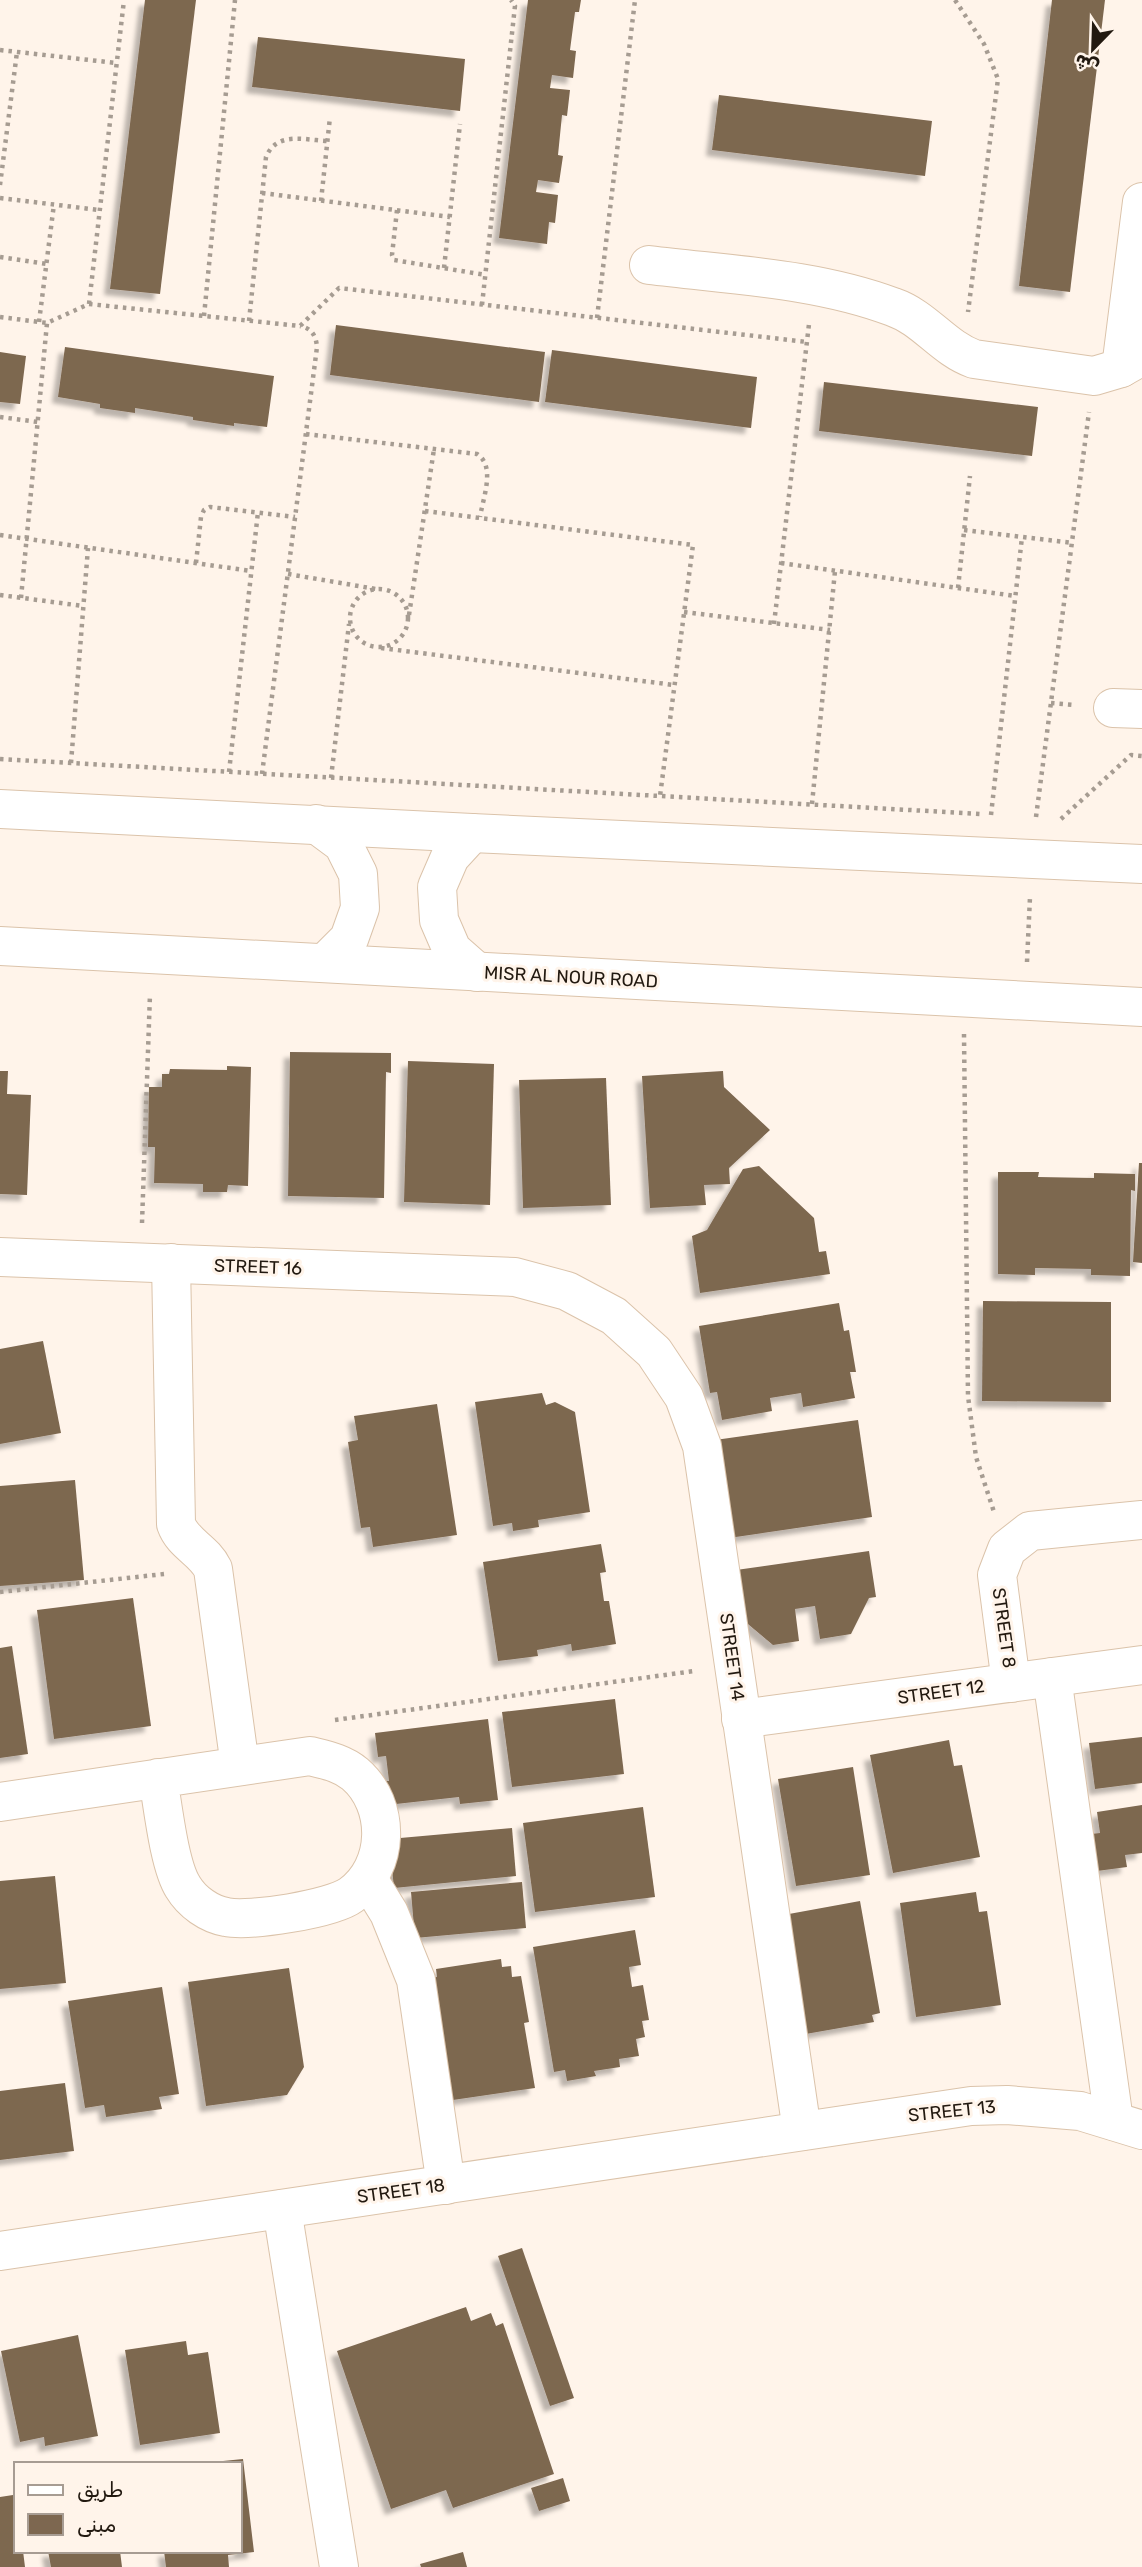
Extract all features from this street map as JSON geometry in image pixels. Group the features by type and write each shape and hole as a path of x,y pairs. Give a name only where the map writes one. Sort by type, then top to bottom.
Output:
{"street":[{"path":"649,265 813,285 855,294 896,307 929,326 962,355 974,359 1119,366 1142,202"},
{"path":"0,808 472,834 1142,863"},
{"path":"316,824 343,845 358,874 360,908 349,939 325,963"},
{"path":"472,834 450,857 437,887 439,920 452,950 477,972"},
{"name":"MISR AL NOUR ROAD","path":"0,946 1142,1007"},
{"name":"STREET 16","path":"0,1256 515,1277"},
{"path":"156,1263 176,1524 181,1536 205,1556 213,1569 240,1766"},
{"name":"STREET 14","path":"515,1277 567,1291 614,1316 654,1352 684,1397 702,1447 802,2131"},
{"path":"1007,1549 1030,1531 1142,1520"},
{"name":"STREET 8","path":"1007,1549 997,1575 1011,1683"},
{"name":"STREET 12","path":"741,1719 1142,1665"},
{"path":"1052,1677 1128,2126"},
{"path":"0,1802 158,1778 310,1756 333,1761 354,1773 369,1790 379,1812 382,1835 378,1858 368,1879 351,1895 330,1906 241,1919 224,1917 194,1902 176,1874 158,1778"},
{"path":"368,1879 389,1913 416,1980 446,2185"},
{"name":"STREET 13","path":"802,2131 971,2106 995,2105 1080,2112 1128,2126"},
{"name":"STREET 18","path":"0,2251 802,2131"},
{"path":"282,2209 339,2567"}],"path":[{"path":"89,304 124,0"},
{"path":"204,316 234,0"},
{"path":"482,305 515,6 511,0"},
{"path":"597,318 635,0"},
{"path":"955,0 984,44 998,79 962,355"},
{"path":"0,50 116,63"},
{"path":"0,185 17,52"},
{"path":"0,110 10,111"},
{"path":"321,201 330,117"},
{"path":"444,268 460,124"},
{"path":"249,321 266,158 272,145 284,138 328,141"},
{"path":"262,193 450,217"},
{"path":"0,198 99,210"},
{"path":"39,322 54,204"},
{"path":"397,210 392,258 486,275"},
{"path":"0,257 47,264"},
{"path":"774,624 813,285"},
{"path":"300,326 339,288 807,342"},
{"path":"0,317 47,323 89,304 300,326 306,327 315,335 317,347 262,774"},
{"path":"21,598 47,323"},
{"path":"1036,817 1073,543 1119,366"},
{"path":"0,417 38,422"},
{"path":"306,433 477,454 485,459 488,467 480,517"},
{"path":"381,648 395,643 405,631 434,449"},
{"path":"958,588 970,476"},
{"path":"196,563 201,517 206,508 295,517"},
{"path":"425,511 693,545 660,796"},
{"path":"229,772 258,512"},
{"path":"964,530 1073,543"},
{"path":"0,535 251,571"},
{"path":"991,814 1022,537"},
{"path":"71,763 88,548"},
{"path":"781,563 1015,596"},
{"path":"812,804 835,571"},
{"path":"288,574 392,592 403,602 408,616"},
{"path":"331,778 351,607 361,594 377,589"},
{"path":"0,595 83,606"},
{"path":"684,612 830,631"},
{"path":"349,623 355,637 367,645 381,648 674,685"},
{"path":"1061,819 1131,755 1142,756"},
{"path":"0,759 1003,815"},
{"path":"1025,817 1074,819"},
{"path":"1025,1001 1032,859"},
{"path":"152,954 156,1263"},
{"path":"964,999 968,1396 976,1457 1007,1549"},
{"path":"0,1592 213,1569"},
{"path":"332,1720 733,1665"}],"building":[{"path":"145,0 196,0 160,294 110,289"},
{"path":"528,0 581,0 579,12 575,12 570,50 576,51 573,78 552,75 550,88 570,90 567,116 562,115 558,155 563,156 559,183 538,180 536,192 558,195 555,223 549,222 547,244 499,238"},
{"path":"1052,0 1105,0 1070,292 1019,286"},
{"path":"258,37 465,59 460,111 252,87"},
{"path":"719,95 932,121 925,176 712,150"},
{"path":"336,325 545,352 539,402 330,375"},
{"path":"65,347 274,376 267,427 234,423 234,426 135,408 135,413 100,408 100,404 58,397"},
{"path":"552,350 757,377 751,428 545,402"},
{"path":"0,352 26,356 20,404 0,402"},
{"path":"824,382 1038,407 1032,456 819,431"},
{"path":"290,1052 391,1053 391,1073 386,1072 384,1198 288,1196"},
{"path":"408,1061 494,1064 490,1205 404,1202"},
{"path":"227,1066 251,1067 248,1186 228,1185 227,1192 203,1192 203,1184 154,1183 155,1147 148,1147 149,1087 162,1087 162,1074 169,1074 170,1069 227,1070"},
{"path":"0,1071 8,1071 7,1094 31,1095 27,1195 0,1194"},
{"path":"723,1071 724,1087 770,1130 729,1168 730,1184 704,1185 706,1205 650,1208 642,1076"},
{"path":"606,1078 611,1205 523,1208 519,1080"},
{"path":"1139,1163 1142,1163 1142,1263 1133,1262"},
{"path":"759,1166 814,1218 819,1252 826,1251 830,1274 700,1293 692,1236 707,1230 743,1169"},
{"path":"998,1172 1039,1172 1038,1177 1094,1178 1094,1173 1135,1174 1135,1191 1131,1190 1130,1276 1091,1275 1091,1269 1035,1268 1035,1275 998,1274"},
{"path":"983,1301 1111,1302 1111,1402 982,1401"},
{"path":"839,1303 844,1331 849,1330 856,1372 850,1372 855,1398 803,1407 801,1393 770,1398 772,1411 722,1420 717,1392 710,1393 699,1326"},
{"path":"43,1341 61,1433 0,1444 0,1349"},
{"path":"542,1393 546,1405 555,1402 575,1412 590,1512 538,1520 539,1527 513,1531 512,1523 493,1526 475,1402"},
{"path":"437,1404 457,1535 373,1547 370,1527 361,1528 348,1442 358,1440 354,1416"},
{"path":"858,1420 872,1517 722,1539 708,1441"},
{"path":"75,1480 84,1580 0,1586 0,1486"},
{"path":"601,1544 606,1572 600,1573 604,1601 609,1601 616,1644 572,1651 571,1644 537,1650 538,1656 498,1661 483,1562"},
{"path":"869,1551 876,1597 869,1598 851,1634 820,1639 815,1606 795,1609 799,1641 773,1645 736,1614 729,1571"},
{"path":"133,1598 151,1726 54,1739 37,1610"},
{"path":"12,1646 28,1754 0,1758 0,1648"},
{"path":"615,1699 624,1774 512,1787 502,1712"},
{"path":"488,1719 498,1800 460,1804 459,1797 387,1805 384,1781 389,1781 386,1756 378,1757 375,1733"},
{"path":"1142,1737 1142,1783 1095,1789 1089,1743"},
{"path":"949,1740 954,1766 962,1765 980,1857 893,1873 870,1755"},
{"path":"853,1767 870,1875 796,1886 778,1779"},
{"path":"1142,1805 1142,1853 1125,1855 1127,1867 1097,1871 1091,1834 1100,1833 1097,1812"},
{"path":"643,1807 655,1897 535,1912 523,1823"},
{"path":"512,1828 516,1876 394,1888 389,1839"},
{"path":"55,1876 66,1983 0,1989 0,1881"},
{"path":"522,1882 526,1928 415,1938 411,1892"},
{"path":"976,1892 979,1912 987,1911 1001,2005 916,2017 900,1903"},
{"path":"860,1901 880,2013 872,2015 874,2022 800,2035 778,1916"},
{"path":"635,1930 641,1965 629,1967 632,1987 643,1985 649,2020 642,2021 645,2037 636,2039 639,2056 619,2059 620,2067 594,2071 596,2076 567,2081 565,2070 554,2072 533,1947"},
{"path":"501,1959 502,1967 511,1966 512,1977 521,1976 529,2022 524,2023 535,2088 446,2101 427,1978 437,1977 436,1969"},
{"path":"289,1968 304,2067 287,2095 206,2106 188,1982"},
{"path":"162,1987 179,2094 159,2097 162,2109 106,2117 104,2105 85,2108 68,2001"},
{"path":"65,2083 74,2151 0,2160 0,2091"},
{"path":"522,2248 574,2398 550,2406 498,2256"},
{"path":"466,2307 471,2321 491,2313 496,2326 503,2323 554,2474 453,2508 446,2490 391,2509 337,2351"},
{"path":"78,2335 98,2436 45,2446 44,2437 20,2442 1,2351"},
{"path":"186,2341 188,2355 208,2352 220,2433 140,2445 125,2350"},
{"path":"243,2459 254,2552 228,2555 229,2567 166,2567 164,2553 242,2553 242,2462 213,2462"},
{"path":"563,2478 570,2501 539,2511 531,2488"},
{"path":"13,2495 14,2553 23,2553 25,2567 0,2567 0,2497"},
{"path":"463,2552 467,2567 421,2567 420,2564"},
{"path":"48,2553 120,2553 122,2567 51,2567"}]}
